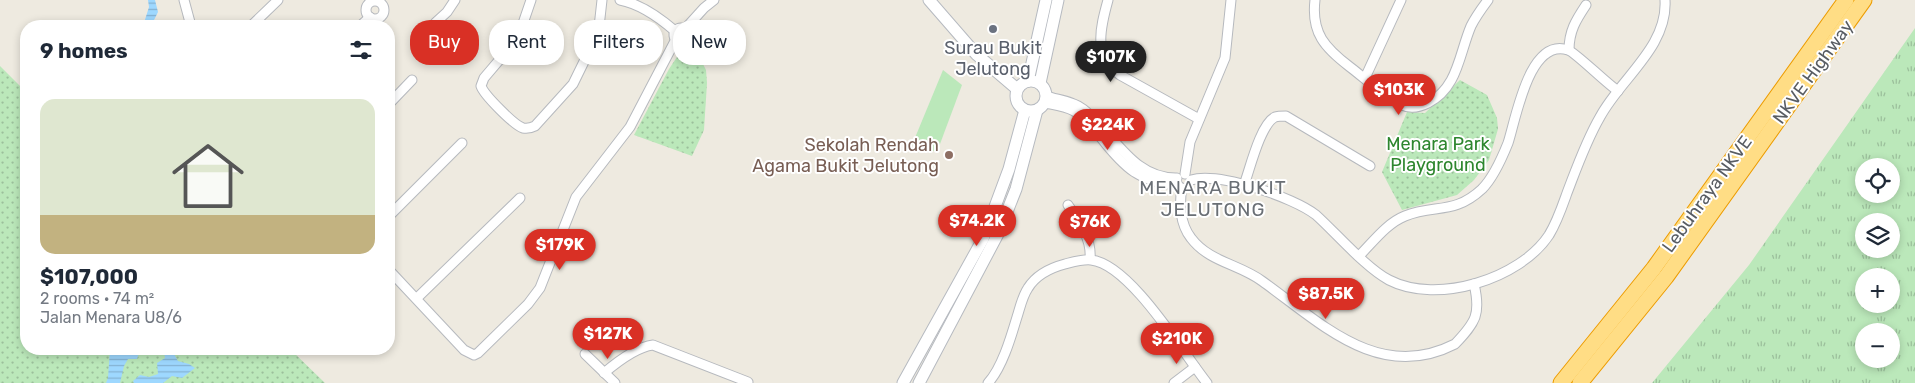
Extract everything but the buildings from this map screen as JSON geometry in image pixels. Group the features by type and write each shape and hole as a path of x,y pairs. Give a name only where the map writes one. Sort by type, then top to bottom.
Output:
{"highway":[{"name":"Lebuhraya NKVE","path":"1561,383 1654,268 1846,0"},
{"name":"NKVE Highway","path":"1580,383 1666,277 1864,0"}],"street":[{"path":"184,0 189,20"},
{"path":"257,20 278,0"},
{"path":"438,20 447,12 455,0"},
{"path":"531,0 518,38 484,78 481,86 485,93 517,125 526,129 535,126 561,100 573,84 596,37 599,28 602,0"},
{"path":"620,0 639,3 673,33"},
{"path":"693,20 714,0"},
{"path":"1028,81 1046,0"},
{"path":"1040,83 1058,0"},
{"path":"1108,0 1101,33 1101,44 1103,54 1112,69 1199,119"},
{"path":"904,383 983,239 1009,169 1038,105 1046,91 1040,83 1028,81 1018,89 1016,94 1018,103 1038,105 1081,107 1136,164 1149,173 1188,186 1190,142 1225,58 1231,0"},
{"path":"1315,0 1315,18 1322,41 1334,54 1403,105 1418,106 1433,100 1451,83 1472,24 1488,0"},
{"path":"1366,78 1401,0"},
{"path":"1332,342 1264,282 1217,259 1190,238 1183,223 1180,202 1179,183 1181,174 1188,177 1214,178 1244,185 1306,207 1380,275 1405,287 1438,290 1474,284 1516,266 1532,254 1545,240 1557,220 1589,138 1601,114 1656,38 1665,15 1665,0"},
{"path":"932,1 976,54 1018,89"},
{"path":"367,2 383,2 382,16 377,19 370,17 367,12 367,2"},
{"path":"1569,50 1569,36 1573,25 1586,5"},
{"path":"367,20 370,17"},
{"path":"395,276 469,354 474,355 488,345 528,304 540,288 576,197 630,127 673,39"},
{"path":"1359,256 1398,219 1413,213 1458,205 1482,188 1492,175 1505,149 1528,77 1536,64 1548,53 1558,49 1569,50 1618,91"},
{"path":"395,98 412,80"},
{"path":"919,383 999,232 1016,189 1038,105"},
{"path":"1244,185 1263,132 1270,122 1280,116 1286,116 1370,166"},
{"path":"395,210 462,143"},
{"path":"417,298 520,198"},
{"path":"1068,204 1088,239 1091,250 1090,260"},
{"path":"993,382 1030,284 1049,269 1069,263 1090,260 1112,268 1127,280 1148,304 1207,383"},
{"path":"1435,362 1465,334 1476,319 1478,306 1474,284"},
{"path":"604,373 618,361 647,346 653,345 748,382"},
{"path":"585,354 615,383"},
{"path":"1174,383 1195,367"}],"green space":[{"path":"1915,28 1915,383 1652,383 1749,265"},
{"path":"673,63 673,65 704,65 706,70 704,130 692,156 634,135"},
{"path":"0,66 20,86 20,355 296,355 325,383 0,383"},
{"path":"943,70 962,85 937,152 912,145"},
{"name":"Menara Park Playground","path":"1460,80 1487,95 1497,118 1498,129 1489,160 1474,180 1457,195 1402,210 1382,172 1407,112 1425,113"}],"water":[{"path":"148,0 155,0 158,12 154,20 145,20 149,7"},
{"path":"110,355 138,355 137,359 128,359 124,366 120,383 106,383"},
{"path":"165,355 175,355 178,361 195,368 182,378 172,376 163,383 134,383 133,381 140,375 149,377 158,374 157,363 165,358"}],"place":[{"name":"Surau Bukit Jelutong","path":"993,29"},
{"name":"Sekolah Rendah Agama Bukit Jelutong","path":"949,155"}],"district":[{"name":"MENARA BUKIT JELUTONG","path":"1213,198"}]}
